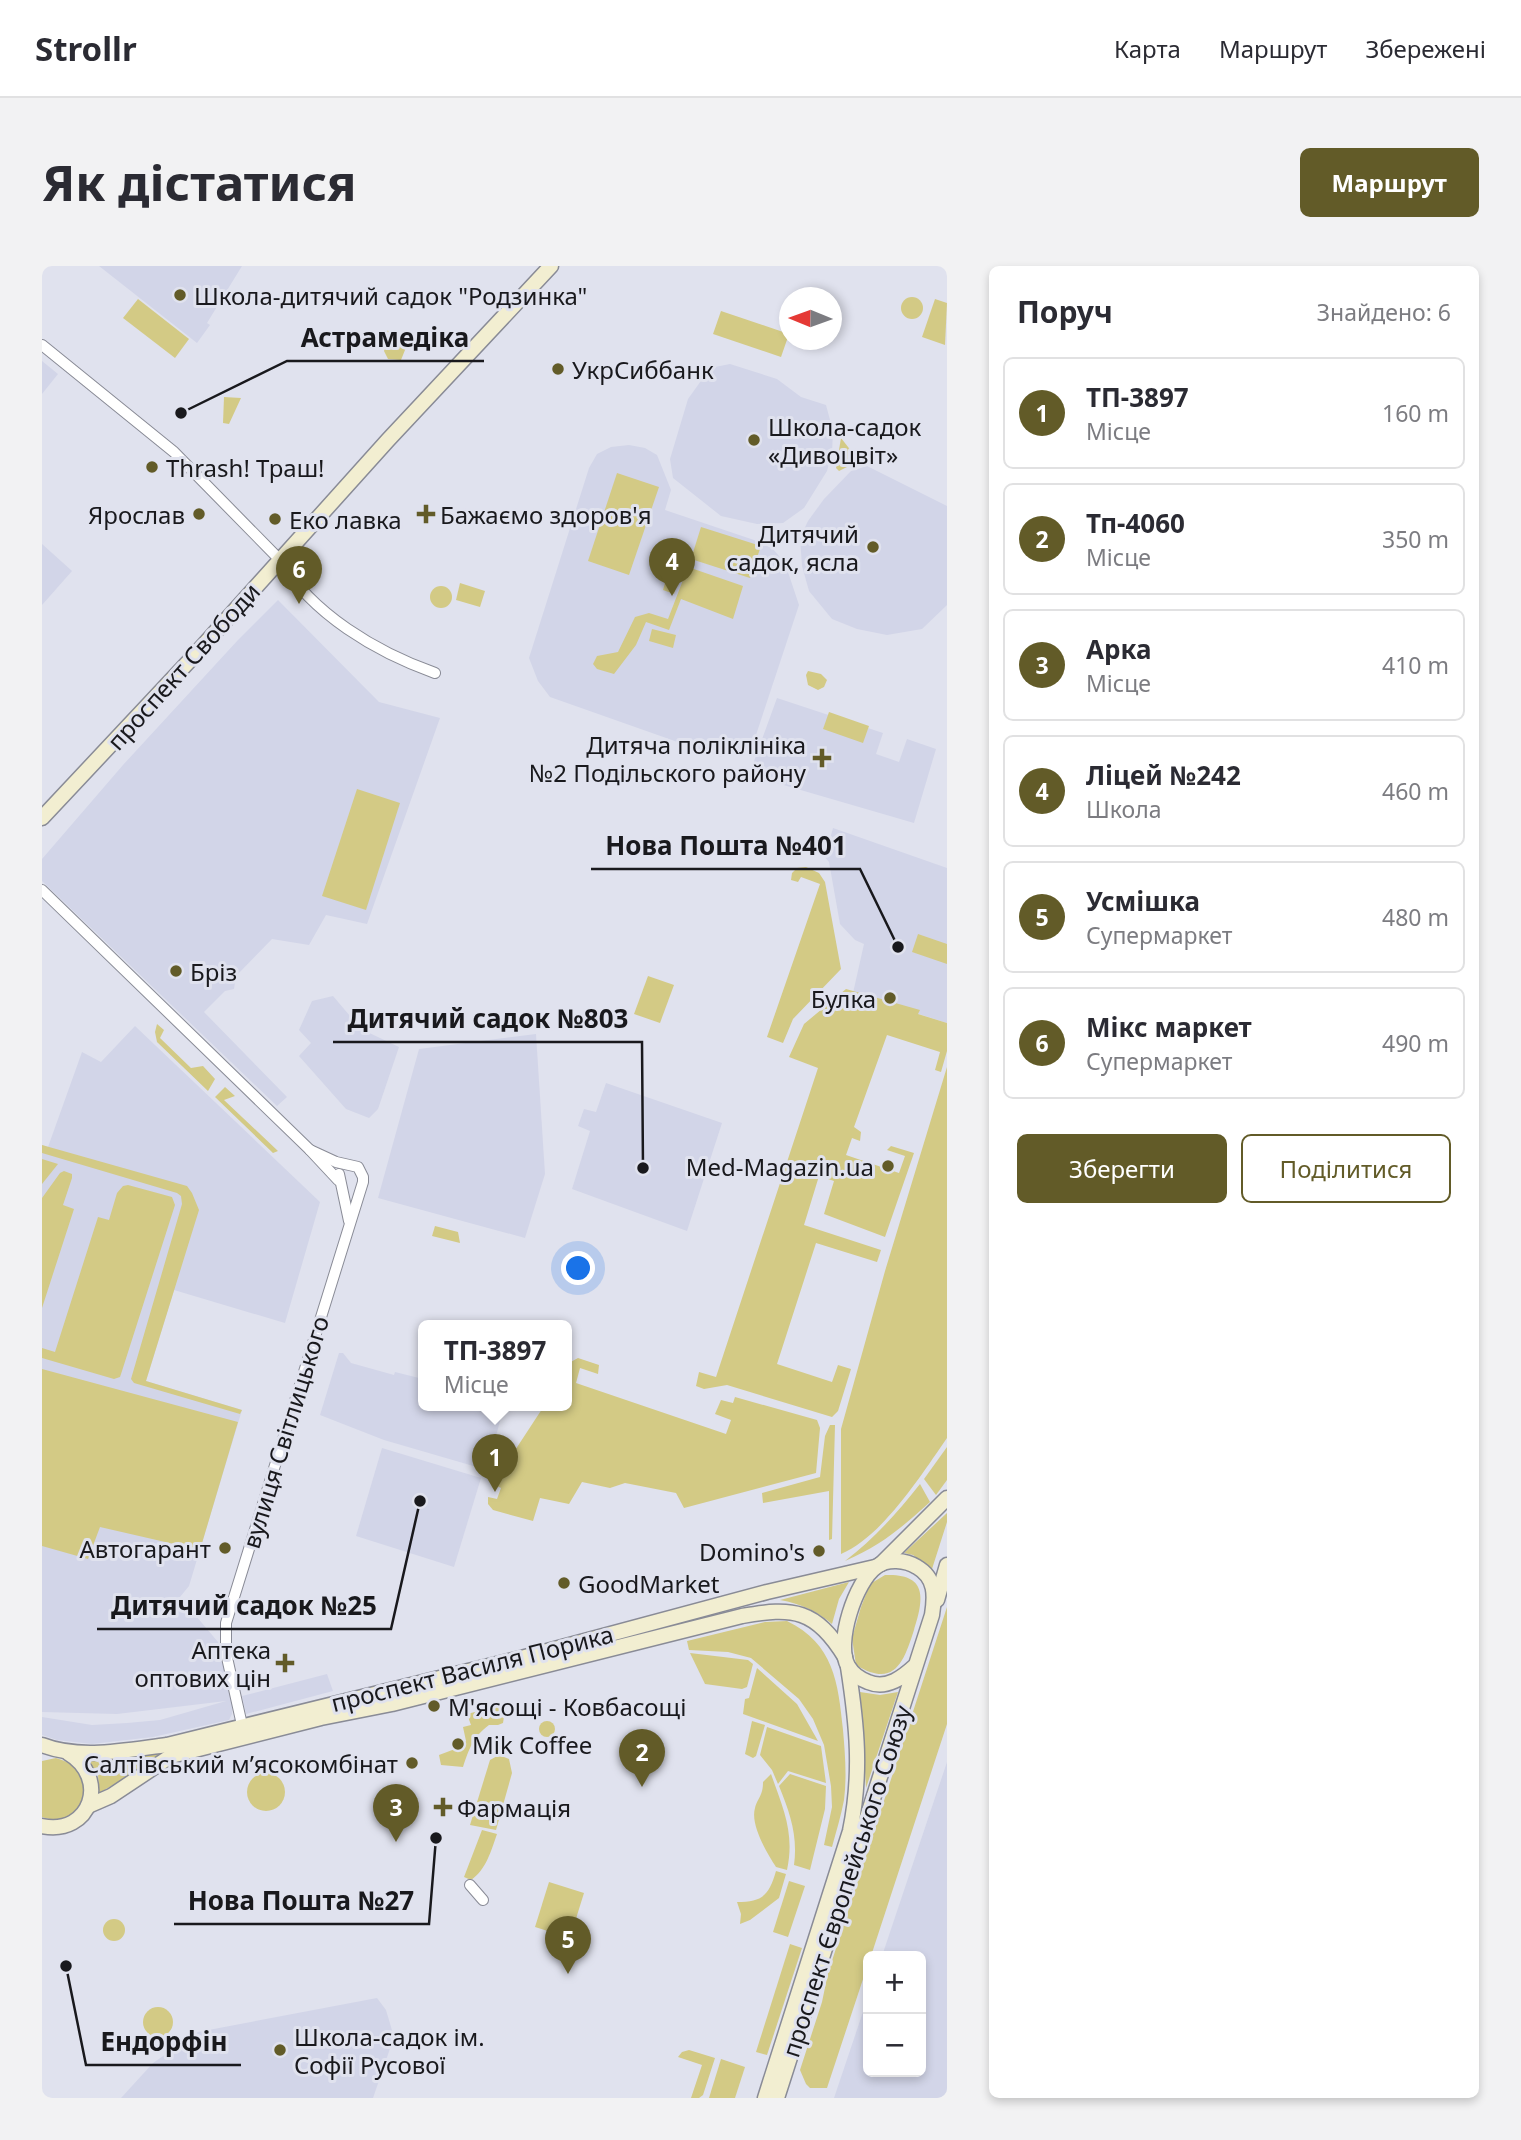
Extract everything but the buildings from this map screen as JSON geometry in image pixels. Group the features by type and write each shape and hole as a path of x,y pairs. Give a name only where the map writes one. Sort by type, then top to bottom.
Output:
{"street":[{"name":"проспект Свободи","path":"42,818 551,266"},
{"path":"42,345 174,452 279,560 291,579 345,628 415,666 435,673"},
{"path":"42,890 310,1150 339,1183 350,1191 356,1190 363,1182 362,1171 358,1167 347,1166 310,1150"},
{"path":"347,1166 339,1174 339,1183 349,1221"},
{"name":"вулиця Світлицького","path":"242,1725 226,1653 226,1623 363,1182"},
{"path":"947,1498 862,1583 845,1633 846,1661 857,1677 878,1685 903,1677 916,1665 944,1588 947,1565"},
{"path":"877,1566 900,1562 918,1567 933,1587 932,1615"},
{"name":"проспект Василя Порика","path":"52,1750 127,1750 167,1745 522,1658 767,1592 877,1566"},
{"name":"проспект Василя Порика","path":"88,1807 111,1796 171,1756 321,1717 405,1701 742,1616 790,1611 806,1615 834,1641 846,1661"},
{"name":"проспект Європейського Союзу","path":"765,2098 850,1831 858,1796 858,1748 846,1661"},
{"name":"проспект Європейського Союзу","path":"777,2098 916,1665"},
{"name":"проспект Василя Порика","path":"42,1826 57,1828 80,1817 88,1807 92,1794 87,1769 79,1760 52,1750"},
{"path":"470,1885 483,1900"}],"shaded area":[{"name":"Школа-дитячий садок \"Родзинка\"","path":"99,266 242,266 207,323 210,325 197,343"},
{"path":"912,297 920,300 923,308 920,316 912,319 904,316 901,308 904,300"},
{"path":"138,299 189,339 175,358 123,318"},
{"path":"935,299 947,303 945,345 922,337"},
{"path":"721,311 779,331 779,350 783,350 781,357 713,334"},
{"path":"384,330 407,335 409,340 401,360 388,359 384,351 386,344 379,340"},
{"path":"42,361 58,374 42,394"},
{"name":"Школа-садок «Дивоцвіт»","path":"730,364 777,379 801,397 826,405 833,431 832,453 827,471 804,508 783,523 757,524 721,516 673,478 670,459 688,399 708,371"},
{"path":"224,397 241,398 229,424 223,423"},
{"path":"841,438 859,461 839,471 836,468"},
{"path":"629,445 645,448 657,455 671,490 665,510 757,541 773,549 785,563 799,605 756,735 738,753 720,757 550,697 538,681 529,658 589,468 597,454 611,447"},
{"name":"Дитячий садок, ясла","path":"867,466 947,506 947,605 922,629 887,635 857,629 832,619 809,591 802,566 800,538 824,499 851,471"},
{"path":"617,473 659,487 629,575 588,561"},
{"path":"701,527 761,546 750,578 691,559"},
{"path":"42,544 72,571 42,605"},
{"path":"688,567 743,586 733,619 681,599 669,630 646,622 636,645 614,674 597,669 593,664 597,656 618,652 635,617 649,613 668,619"},
{"path":"669,569 681,573 674,594 663,590"},
{"path":"460,583 485,591 480,607 456,600"},
{"path":"441,586 449,589 452,597 449,605 441,608 433,605 430,597 433,589"},
{"path":"278,600 379,702 440,718 367,924 326,915 309,945 272,939 236,976 234,989 225,991 204,1012 287,1097 277,1106 42,881 42,859 123,765"},
{"path":"652,629 676,635 673,648 649,641"},
{"path":"808,671 821,674 827,680 824,687 818,690 808,685"},
{"name":"Дитяча поліклініка №2 Подільского району","path":"777,698 883,733 876,754 899,762 907,739 936,749 914,823 749,775"},
{"path":"829,712 869,726 863,743 823,729"},
{"path":"357,789 400,803 366,910 322,896"},
{"path":"833,828 947,868 947,1023 853,993 864,944 855,940 840,924 829,862 825,857"},
{"path":"806,867 819,873 825,882 841,969 793,1019 783,1043 767,1037 820,884 801,877 798,882 791,880 792,873 797,868"},
{"path":"918,934 947,944 947,964 912,952"},
{"path":"648,976 674,985 660,1023 634,1014"},
{"path":"846,989 920,1010 918,1014 947,1023 947,1051 941,1072 935,1070 940,1052 887,1035 854,1127 861,1132 860,1141 852,1138 846,1155 899,1173 905,1156 887,1150 891,1146 914,1153 885,1237 824,1214 834,1181 819,1176 804,1225 881,1250 877,1262 816,1243 777,1364 832,1382 838,1365 851,1369 838,1411 832,1417 727,1385 704,1389 696,1386 699,1372 716,1377 818,1068 789,1057 804,1024"},
{"path":"333,996 361,1029 399,1047 378,1109 369,1118 346,1109 299,1056 311,1043 299,1030 312,1001"},
{"path":"157,1024 164,1030 160,1038 191,1068 203,1066 215,1079 208,1091 157,1042"},
{"path":"135,1026 320,1202 285,1323 174,1290 146,1381 242,1410 189,1586 180,1597 218,1642 232,1700 232,1714 229,1720 153,1737 92,1744 57,1740 42,1735 42,1717 92,1725 127,1723 160,1720 226,1701 117,1714 42,1712 42,1145 48,1147 82,1052 101,1062"},
{"path":"536,1034 545,1174 525,1238 378,1198 419,1049"},
{"path":"947,1067 947,1438 886,1519 856,1546 841,1554 841,1429 885,1271"},
{"path":"606,1083 722,1123 687,1231 572,1189 590,1131 578,1126 584,1109 596,1112"},
{"path":"225,1087 235,1096 224,1100 278,1151 273,1153 215,1097"},
{"path":"42,1145 187,1186 199,1210 146,1381 242,1410 240,1414 134,1383 131,1379 182,1204 181,1196 42,1153"},
{"path":"42,1159 58,1164 42,1184"},
{"path":"64,1171 72,1174 72,1178 63,1205 74,1209 42,1308 42,1198"},
{"path":"123,1186 172,1197 175,1205 120,1377 114,1379 42,1358 42,1348 55,1352 98,1217 109,1220 117,1193"},
{"path":"435,1226 458,1232 460,1243 432,1236"},
{"path":"339,1353 343,1353 351,1363 394,1375 395,1372 418,1378 418,1411 503,1411 487,1470 384,1440 320,1415"},
{"path":"578,1358 599,1365 598,1374 580,1368 576,1383 726,1434 731,1420 715,1414 721,1400 733,1403 735,1397 817,1420 820,1428 816,1473 684,1508 676,1493 625,1483 610,1488 582,1482 569,1504 540,1498 533,1521 493,1510 488,1504 488,1497 497,1499 501,1488 493,1484 541,1411 572,1411 572,1361"},
{"path":"42,1369 238,1422 200,1550 100,1527 88,1559 42,1546"},
{"path":"830,1425 835,1425 832,1539 829,1540 829,1491 763,1503 762,1493 820,1477 825,1436"},
{"path":"947,1447 947,1480 936,1495 924,1479"},
{"path":"382,1448 481,1478 454,1567 356,1536"},
{"path":"920,1484 930,1502 870,1549 845,1561 885,1525"},
{"path":"947,1513 947,1522 932,1569 913,1555 904,1553"},
{"path":"885,1575 909,1578 916,1583 921,1598 914,1630 902,1661 889,1673 880,1674 856,1665 852,1638 870,1584"},
{"path":"849,1582 839,1599 832,1624 807,1608 780,1600"},
{"path":"947,1607 947,1724 873,1951 863,1951 863,1979 827,2088 810,2088 800,2070 822,2002 828,1973"},
{"path":"787,1621 803,1630 824,1653 831,1666 839,1696 845,1783 843,1806 832,1847 824,1845 832,1807 824,1745 813,1719 799,1699 751,1658 728,1652 689,1650 687,1641 765,1622"},
{"path":"690,1653 748,1660 753,1664 747,1687 742,1689 705,1684"},
{"path":"757,1668 797,1704 818,1741 743,1714 745,1699 749,1698"},
{"path":"327,1674 333,1691 246,1714 242,1696"},
{"path":"860,1692 880,1695 898,1692 866,1788"},
{"path":"506,1704 503,1723 489,1725 479,1734 463,1767 441,1765 439,1755 455,1749 456,1743 466,1741 463,1727 471,1725 467,1714"},
{"path":"547,1721 553,1723 553,1735 547,1737 541,1735 539,1729 541,1723"},
{"path":"752,1721 765,1725 756,1756 753,1758 745,1754"},
{"path":"767,1727 821,1746 826,1783 788,1771 778,1784 772,1770 760,1755"},
{"path":"172,1751 99,1793 98,1774 86,1760"},
{"path":"499,1755 509,1759 512,1773 496,1830 470,1825 490,1760"},
{"path":"56,1758 71,1765 80,1774 83,1786 82,1798 77,1808 68,1816 56,1819 42,1817 42,1761"},
{"path":"947,1762 947,2098 834,2098 863,2012 863,2077 926,2077 926,1951 884,1951"},
{"path":"266,1773 279,1779 285,1792 279,1805 266,1811 253,1805 247,1792 253,1779"},
{"path":"771,1774 789,1832 787,1870 776,1867 760,1839 755,1822 755,1808 763,1782"},
{"path":"790,1774 826,1786 825,1809 810,1870 794,1865 792,1825 779,1786"},
{"path":"482,1830 497,1834 484,1866 471,1880 464,1877"},
{"path":"776,1871 786,1874 779,1898 750,1920 740,1924 741,1914 737,1902 753,1901 764,1896"},
{"path":"789,1881 805,1886 788,1937 773,1932"},
{"path":"549,1882 584,1893 570,1938 535,1927"},
{"path":"114,1919 122,1922 125,1930 122,1938 114,1941 106,1938 103,1930 106,1922"},
{"path":"790,1944 802,1948 767,2055 756,2052"},
{"name":"Школа-садок ім. Софії Русової","path":"377,1998 386,2010 394,2037 373,2098 121,2098 153,2063 198,2032"},
{"path":"158,2007 169,2011 173,2022 169,2033 158,2037 147,2033 143,2022 147,2011"},
{"path":"689,2050 715,2058 703,2095 699,2098 691,2098 702,2065 678,2057"},
{"path":"721,2059 745,2067 735,2098 709,2098"}],"place":[{"name":"Школа-дитячий садок \"Родзинка\"","path":"180,295"},
{"name":"УкрСиббанк","path":"558,369"},
{"name":"Астрамедіка","path":"181,413"},
{"name":"Школа-садок «Дивоцвіт»","path":"754,440"},
{"name":"Thrash! Траш!","path":"152,467"},
{"name":"Ярослав","path":"199,514"},
{"name":"Бажаємо здоров'я","path":"426,514"},
{"name":"Еко лавка","path":"275,519"},
{"name":"Дитячий садок, ясла","path":"873,547"},
{"name":"Ліцей №242","path":"672,596"},
{"name":"Мікс маркет","path":"299,604"},
{"name":"Дитяча поліклініка №2 Подільского району","path":"822,758"},
{"name":"Нова Пошта №401","path":"898,947"},
{"name":"Бріз","path":"176,971"},
{"name":"Булка","path":"890,998"},
{"name":"Med-Magazin.ua","path":"888,1166"},
{"name":"Дитячий садок №803","path":"643,1168"},
{"name":"ТП-3897","path":"495,1492"},
{"name":"Дитячий садок №25","path":"420,1501"},
{"name":"Автогарант","path":"225,1548"},
{"name":"Domino's","path":"819,1551"},
{"name":"GoodMarket","path":"564,1583"},
{"name":"Аптека оптових цін","path":"285,1663"},
{"name":"М'ясощі - Ковбасощі","path":"434,1706"},
{"name":"Mik Coffee","path":"458,1744"},
{"name":"Салтівський м’ясокомбінат","path":"412,1763"},
{"name":"Тп-4060","path":"642,1787"},
{"name":"Фармація","path":"443,1807"},
{"name":"Нова Пошта №27","path":"436,1838"},
{"name":"Арка","path":"396,1842"},
{"name":"Ендорфін","path":"66,1966"},
{"name":"Усмішка","path":"568,1974"},
{"name":"Школа-садок ім. Софії Русової","path":"280,2050"}]}
